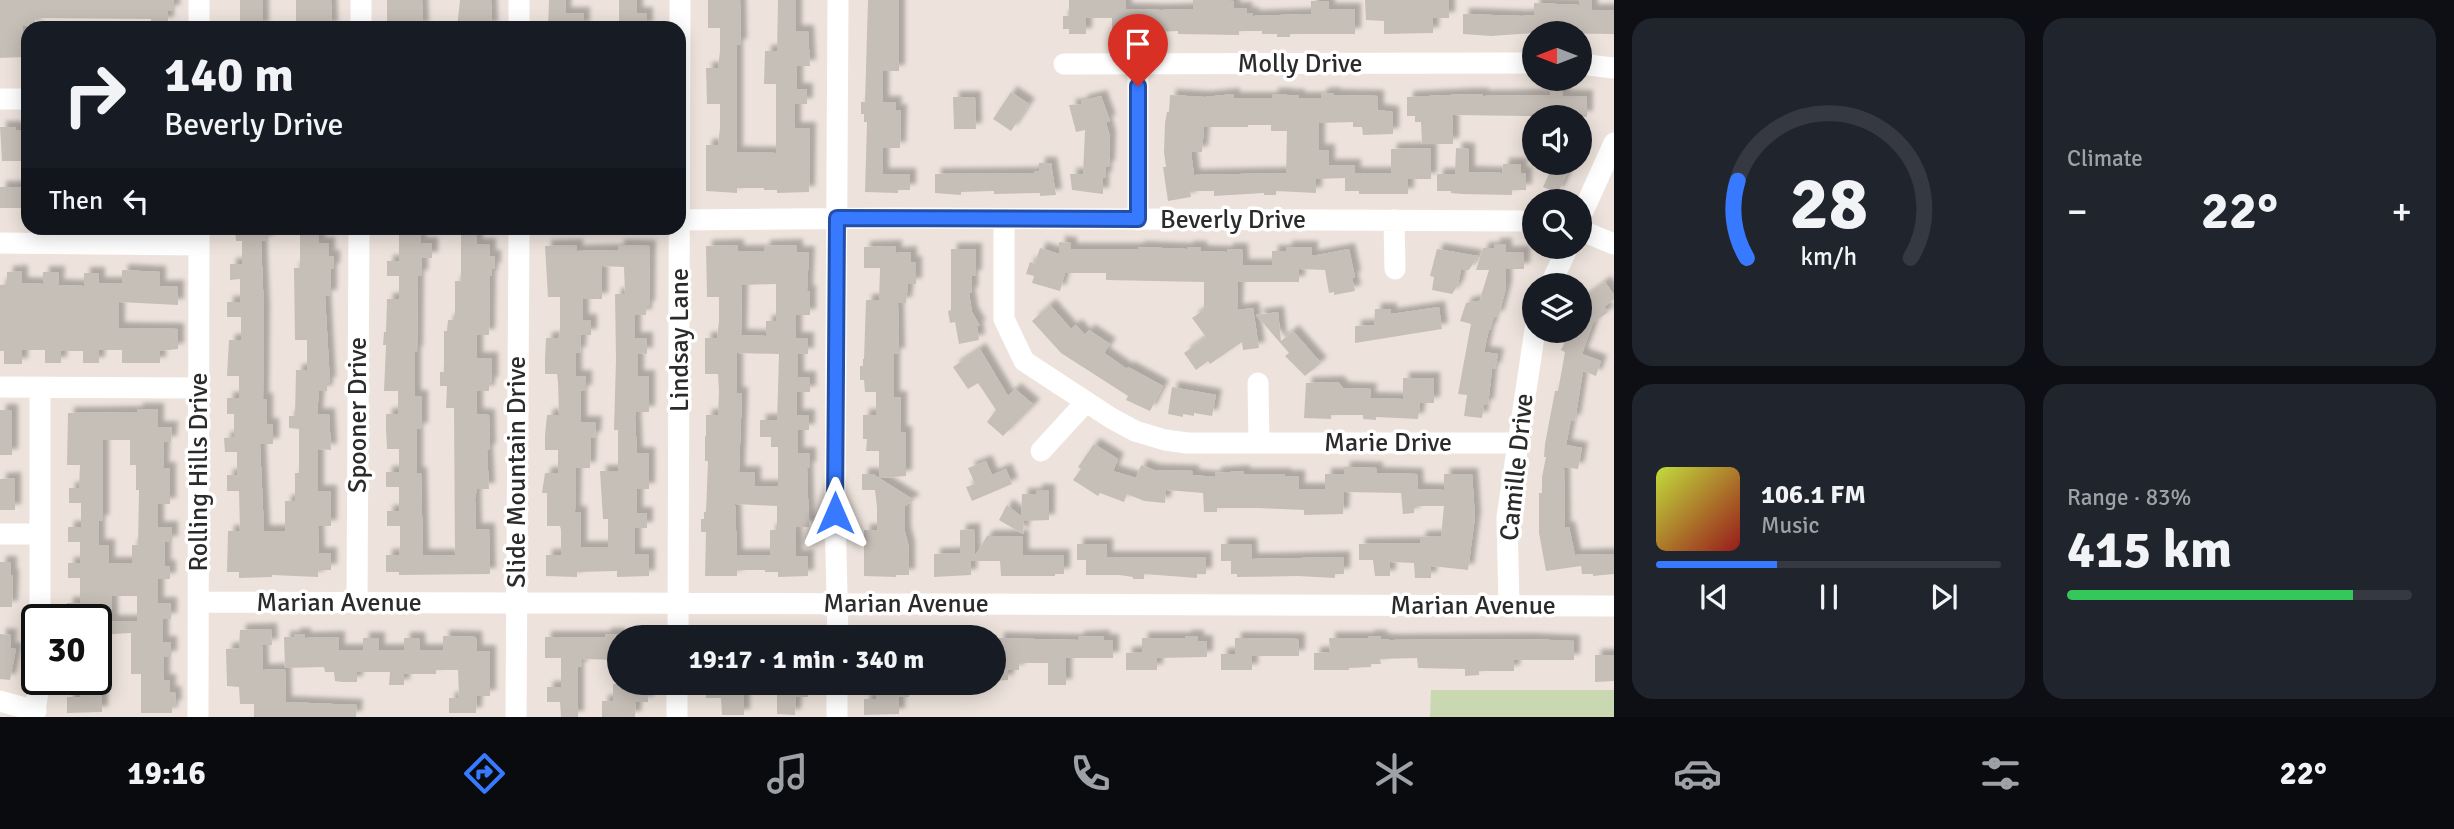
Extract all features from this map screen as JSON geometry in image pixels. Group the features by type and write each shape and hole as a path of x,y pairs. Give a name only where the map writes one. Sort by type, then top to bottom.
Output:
{"street":[{"path":"199,21 200,0"},
{"path":"361,0 361,21"},
{"path":"519,0 519,21"},
{"name":"Lindsay Lane","path":"680,0 680,21"},
{"path":"838,0 835,513 838,625"},
{"name":"Molly Drive","path":"1064,64 1522,63"},
{"path":"1138,64 1138,219"},
{"path":"1592,65 1614,68"},
{"path":"0,99 21,99"},
{"path":"1592,192 1614,144"},
{"name":"Marie Drive","path":"1004,219 1004,319 1024,361 1085,403 1136,430 1165,440 1187,443 1517,443"},
{"path":"1394,219 1395,269"},
{"name":"Beverly Drive","path":"686,220 1522,221"},
{"name":"Spooner Drive","path":"357,603 359,235"},
{"name":"Slide Mountain Drive","path":"516,717 519,235"},
{"name":"Lindsay Lane","path":"677,625 680,235"},
{"path":"1592,235 1614,244"},
{"path":"0,243 199,236"},
{"name":"Rolling Hills Drive","path":"198,717 199,236"},
{"name":"Camille Drive","path":"1508,606 1507,517 1533,343"},
{"path":"1258,383 1259,443"},
{"path":"0,387 198,388"},
{"path":"40,388 40,604"},
{"path":"1041,452 1085,403"},
{"path":"0,534 39,534"},
{"name":"Marian Avenue","path":"199,603 1614,606"},
{"path":"0,701 35,714 38,695"},
{"path":"677,695 677,717"},
{"path":"837,695 837,717"}],"green space":[{"path":"1431,690 1614,690 1614,717 1430,717"}],"building":[{"path":"0,0 174,0 174,11 168,11 168,21 35,18 35,21 21,21 21,57 0,58"},
{"path":"240,0 263,0 263,21 240,21"},
{"path":"296,0 331,0 332,21 296,21"},
{"path":"387,0 422,0 423,21 387,21"},
{"path":"460,0 491,0 492,21 458,21"},
{"path":"549,0 566,0 565,13 584,13 584,21 548,21"},
{"path":"619,0 637,0 637,13 647,13 647,21 619,21"},
{"path":"708,0 740,0 741,45 737,45 737,152 776,153 776,84 764,84 765,51 777,51 778,0 796,0 796,31 808,31 810,66 797,66 797,89 807,89 807,104 795,104 795,128 810,128 809,192 777,193 777,190 764,188 737,188 737,193 706,191 706,145 718,145 720,128 720,104 707,104 706,68 718,68 720,51 720,28 708,28"},
{"path":"868,0 899,0 899,71 883,71 883,102 896,102 895,110 901,110 900,148 883,148 883,174 910,174 910,190 898,190 898,193 865,192 867,122 864,122 864,114 861,114 861,102 865,102"},
{"path":"1069,0 1126,0 1126,9 1161,10 1193,9 1193,0 1234,1 1234,8 1247,8 1246,13 1253,13 1253,16 1311,14 1311,1 1329,1 1329,9 1355,9 1355,34 1290,34 1290,37 1277,37 1277,34 1262,34 1262,31 1239,31 1239,35 1178,34 1178,31 1112,34 1112,18 1086,18 1086,34 1069,34 1069,29 1063,29 1063,16 1069,16"},
{"path":"1365,0 1449,0 1449,18 1433,18 1433,33 1384,34 1384,21 1366,20"},
{"path":"1579,0 1592,0 1592,10 1614,10 1614,34 1592,34 1592,21 1522,21 1522,34 1463,34 1463,14 1522,16 1534,15 1534,3 1579,5"},
{"path":"1550,91 1563,91 1563,96 1587,96 1587,105 1522,105 1522,116 1453,115 1453,144 1422,144 1421,122 1415,122 1415,116 1407,116 1407,97 1470,94 1550,95"},
{"path":"1011,92 1029,104 1011,131 993,119"},
{"path":"1234,94 1234,98 1272,98 1272,94 1287,94 1299,95 1299,98 1321,98 1321,94 1378,96 1378,110 1393,112 1393,134 1363,135 1362,127 1353,127 1353,122 1319,123 1319,150 1329,150 1329,165 1355,165 1355,173 1391,173 1391,149 1431,148 1431,179 1408,179 1408,194 1359,194 1359,191 1345,191 1345,178 1316,179 1316,193 1276,191 1276,195 1264,193 1214,196 1214,191 1190,191 1191,197 1168,201 1163,167 1166,167 1165,123 1170,95 1205,97","holes":["1271,125 1271,131 1287,131 1286,173 1194,175 1191,152 1202,152 1204,127"]},
{"path":"1101,96 1110,121 1106,122 1110,137 1109,167 1106,167 1106,178 1103,178 1103,194 1072,190 1070,174 1083,174 1085,130 1076,132 1069,105 1082,104 1081,101"},
{"path":"953,97 975,97 976,129 954,129"},
{"path":"0,127 16,127 16,130 21,130 21,161 2,161"},
{"path":"1456,148 1469,149 1469,172 1502,173 1503,164 1521,164 1521,173 1526,175 1526,189 1512,190 1512,195 1437,191 1437,174 1455,174"},
{"path":"1039,163 1051,163 1056,195 994,194 994,191 961,192 961,195 935,193 935,174 1034,173 1039,171"},
{"path":"1548,175 1566,175 1560,189 1543,187"},
{"path":"0,187 21,187 21,208 0,208"},
{"path":"236,235 268,235 268,241 261,241 264,312 263,399 267,399 267,424 273,424 273,444 260,444 264,531 285,531 285,501 295,501 295,473 299,473 299,429 289,428 289,416 295,416 296,370 307,370 307,340 295,340 294,268 300,268 300,235 319,235 319,243 329,243 329,256 334,256 331,296 325,296 330,383 327,383 327,391 319,391 317,414 329,414 331,450 318,449 318,491 331,491 331,526 318,526 319,553 331,553 331,570 318,570 318,577 272,575 239,578 239,572 227,572 228,531 240,531 239,491 227,491 227,475 237,475 237,452 225,452 224,438 234,437 234,414 227,414 227,398 239,398 239,376 227,376 229,340 241,340 241,317 227,317 227,302 240,302 240,279 230,280 230,264 242,264 242,241 236,241"},
{"path":"399,235 421,235 420,243 432,243 432,258 422,258 422,276 418,276 415,352 415,396 422,396 422,429 417,429 417,473 421,473 423,555 455,555 454,408 446,408 447,386 440,386 440,372 444,372 444,331 447,331 448,320 455,320 455,281 461,281 461,235 477,235 477,244 490,244 490,256 495,256 495,269 492,268 490,276 489,335 477,335 477,358 492,358 492,383 489,383 489,391 477,391 477,414 489,415 489,489 477,489 475,498 476,529 489,529 490,574 399,575 399,572 386,572 386,555 399,555 400,550 400,526 387,526 387,511 399,511 399,487 386,487 386,472 399,472 399,449 387,449 386,429 386,414 398,414 398,391 384,391 386,345 383,345 387,299 399,299 399,276 387,276 387,261 399,261"},
{"path":"1059,242 1071,243 1071,249 1201,247 1201,251 1227,252 1227,249 1242,249 1243,265 1272,265 1272,251 1286,251 1286,247 1312,247 1312,256 1349,249 1355,291 1334,295 1334,292 1329,293 1325,270 1299,269 1299,282 1238,282 1237,310 1253,308 1259,348 1243,350 1242,342 1210,364 1208,361 1196,370 1184,353 1206,337 1192,318 1204,310 1204,282 1106,280 1106,273 1065,273 1060,291 1032,283 1034,276 1026,274 1030,262 1035,264 1040,248 1059,254"},
{"path":"1494,244 1506,244 1506,252 1522,252 1524,269 1506,269 1506,288 1501,307 1498,317 1494,316 1489,329 1484,352 1498,354 1495,369 1492,369 1488,405 1484,405 1482,418 1464,416 1467,395 1458,394 1471,324 1460,321 1466,303 1484,300 1480,299 1489,270 1476,270 1483,248 1494,248"},
{"path":"577,245 577,251 618,250 618,245 650,246 649,307 646,307 646,315 635,315 635,338 647,338 647,354 638,353 638,376 649,376 649,412 636,412 635,418 637,453 649,453 649,489 637,489 637,513 647,513 647,528 635,528 635,554 649,554 649,576 617,577 617,571 577,572 577,577 546,576 546,555 561,555 561,530 560,526 547,526 547,493 542,493 545,473 558,473 558,450 545,450 547,415 559,415 557,374 545,374 545,358 546,338 558,338 560,332 560,297 548,297 545,246","holes":["602,266 624,267 625,294 615,294 614,430 618,430 618,471 600,471 603,519 608,519 608,547 581,547 581,512 575,512 576,468 590,468 591,438 595,438 596,422 581,422 581,391 586,391 586,376 576,376 576,353 580,353 581,335 591,335 591,320 583,320 583,299 602,299"]},
{"path":"738,245 738,251 764,251 764,246 797,245 797,252 809,252 807,291 810,291 810,315 796,315 796,338 808,338 808,354 798,354 798,377 810,377 810,392 797,392 797,415 809,415 809,430 798,430 798,453 810,453 810,468 807,468 809,527 796,527 796,556 808,556 808,576 778,577 778,572 737,570 737,576 705,576 706,532 701,532 701,519 704,519 706,512 706,415 718,415 719,391 718,374 705,374 705,338 717,338 719,321 719,297 707,297 706,246","holes":["776,284 776,321 766,321 766,336 741,335 742,285","737,353 779,354 777,420 760,420 760,437 771,437 771,447 778,447 778,486 755,486 755,472 739,472 742,393 737,393","735,504 777,506 777,530 770,530 770,555 737,555"]},
{"path":"896,246 896,253 911,252 911,262 916,262 916,284 908,284 906,303 898,303 899,354 894,354 894,397 901,397 901,432 906,432 906,476 879,478 879,451 866,451 867,439 863,439 863,415 876,415 876,392 865,392 864,380 860,380 860,366 863,366 864,359 866,300 879,300 880,268 864,268 864,247"},
{"path":"951,249 976,249 976,276 972,276 972,293 969,293 972,312 980,326 977,326 979,340 959,344 955,322 950,323 948,311 951,310"},
{"path":"1437,249 1478,256 1469,270 1461,270 1458,285 1452,294 1432,290 1434,277 1430,276"},
{"path":"122,270 160,272 160,286 178,286 178,305 119,302 119,328 178,329 178,349 160,351 160,363 122,363 122,350 99,350 99,363 83,363 83,351 61,351 61,363 45,363 45,350 22,350 22,364 4,364 4,351 0,351 0,285 7,284 7,272 22,271 22,283 43,284 43,272 59,272 58,285 84,286 84,273 99,273 99,283 122,283"},
{"path":"1605,282 1614,299 1604,307 1608,312 1592,326 1592,292"},
{"path":"1050,305 1071,329 1076,325 1085,335 1089,330 1110,344 1104,353 1127,369 1128,367 1163,386 1150,411 1126,400 1128,396 1061,353 1032,321"},
{"path":"1439,307 1442,329 1355,343 1355,326 1374,325 1375,309 1391,309 1391,314"},
{"path":"1278,312 1281,341 1293,331 1321,363 1305,376 1285,356 1289,353 1256,315"},
{"path":"1564,343 1586,343 1582,354 1601,361 1596,376 1583,371 1575,421 1571,420 1566,445 1582,448 1578,469 1564,467 1565,528 1569,527 1575,555 1614,554 1614,574 1582,574 1581,566 1546,571 1539,533 1539,493 1542,493 1545,444 1565,352 1561,350"},
{"path":"980,349 1008,396 1015,389 1034,405 1003,436 987,422 996,410 978,383 968,389 953,367"},
{"path":"1403,378 1434,378 1434,403 1420,403 1418,419 1376,417 1376,420 1363,419 1363,415 1331,415 1331,419 1304,418 1306,383 1338,382 1343,388 1371,389 1370,398 1403,399"},
{"path":"1172,387 1216,395 1212,416 1194,413 1194,416 1183,414 1183,417 1168,414"},
{"path":"158,409 158,427 172,427 171,442 164,442 163,468 170,468 170,504 158,504 158,527 172,527 172,542 165,542 165,566 170,566 170,579 158,579 158,603 171,603 171,619 163,619 163,642 171,642 171,657 164,657 164,680 170,680 170,692 175,692 176,706 172,706 172,713 141,713 141,674 131,674 131,633 112,634 112,621 137,621 137,596 112,596 112,604 67,604 80,603 80,578 68,578 68,563 80,563 80,542 68,542 68,527 81,527 81,503 69,503 69,488 79,488 80,465 67,465 68,413","holes":["103,440 130,440 130,465 136,465 136,490 139,490 138,545 132,545 132,563 109,563 109,545 99,545 99,521 103,521"]},
{"path":"0,410 12,410 12,455 0,455"},
{"path":"1094,444 1118,459 1113,471 1136,478 1141,465 1154,470 1193,471 1193,475 1215,477 1215,473 1244,471 1244,474 1285,474 1299,476 1299,489 1325,489 1325,474 1344,474 1344,467 1377,468 1377,473 1417,474 1418,489 1444,490 1444,474 1472,474 1475,517 1468,570 1431,566 1431,578 1415,578 1414,563 1390,562 1390,576 1375,576 1373,560 1359,560 1359,544 1420,543 1420,537 1441,536 1444,506 1414,506 1414,513 1403,514 1401,493 1344,492 1343,514 1304,515 1304,510 1257,508 1217,508 1217,512 1204,512 1203,493 1166,490 1165,503 1144,501 1127,494 1124,502 1100,493 1098,496 1073,480 1081,469 1078,467"},
{"path":"986,461 992,475 1006,469 1012,484 972,501 966,487 975,484 968,468"},
{"path":"862,474 873,474 914,500 905,506 909,575 864,576 864,530 877,530 877,507 875,490 862,490"},
{"path":"15,478 15,510 0,510 0,479"},
{"path":"1036,490 1049,490 1049,520 1024,521 1023,534 999,520 1007,505 1021,516 1022,494 1036,494"},
{"path":"974,529 975,556 987,536 1023,536 1023,555 1064,555 1064,574 1001,576 1000,561 971,561 971,575 934,577 934,554 960,553 960,530"},
{"path":"1077,544 1107,544 1107,557 1206,557 1206,574 1197,574 1197,578 1144,574 1144,579 1119,575 1086,575 1086,560 1077,560"},
{"path":"1221,544 1251,544 1252,559 1344,557 1344,574 1335,574 1335,578 1237,577 1237,574 1231,574 1231,561 1221,561"},
{"path":"0,562 11,562 12,607 0,607"},
{"path":"271,629 272,645 262,645 263,670 285,669 286,702 357,705 356,717 254,717 254,704 240,704 239,687 227,686 226,649 239,648 240,630"},
{"path":"0,634 11,635 10,648 16,649 10,680 0,679"},
{"path":"294,634 305,634 305,638 339,637 339,650 363,650 363,638 379,638 379,650 404,650 404,638 419,638 420,650 443,650 443,636 476,637 477,651 490,651 490,696 477,696 476,713 449,713 449,698 459,698 458,670 436,670 436,674 404,674 404,685 389,685 390,672 357,672 357,682 342,682 335,681 334,672 325,672 324,667 285,668 284,637 294,637"},
{"path":"607,634 607,660 582,659 582,667 578,667 578,717 561,717 560,702 547,702 547,687 561,687 561,658 545,658 545,637 605,637"},
{"path":"1104,636 1104,640 1113,640 1113,658 1066,658 1066,685 1048,685 1048,663 1019,663 1019,670 1008,670 1006,680 1006,638 1078,640 1078,637"},
{"path":"1198,636 1198,641 1207,641 1207,657 1157,658 1157,670 1126,670 1126,653 1142,652 1142,638"},
{"path":"1381,636 1381,639 1390,640 1574,641 1574,660 1514,660 1514,671 1479,671 1479,675 1465,676 1465,669 1418,668 1417,658 1380,659 1381,664 1349,670 1314,670 1314,653 1330,652 1329,638"},
{"path":"1235,638 1299,639 1299,656 1252,656 1252,670 1221,670 1221,654 1235,654"},
{"path":"1595,655 1614,655 1614,681 1595,682"},
{"path":"102,695 102,712 67,713 67,697"},
{"path":"613,695 648,695 648,702 636,702 635,717 602,717 602,701 613,701"},
{"path":"706,695 744,695 744,715 722,715 721,698 706,698"},
{"path":"777,695 808,695 796,697 795,715 777,714"},
{"path":"876,695 909,695 899,697 899,714 864,715 864,699 876,699"}],"route":[{"path":"835,513 837,218 1138,219 1138,86"}]}
